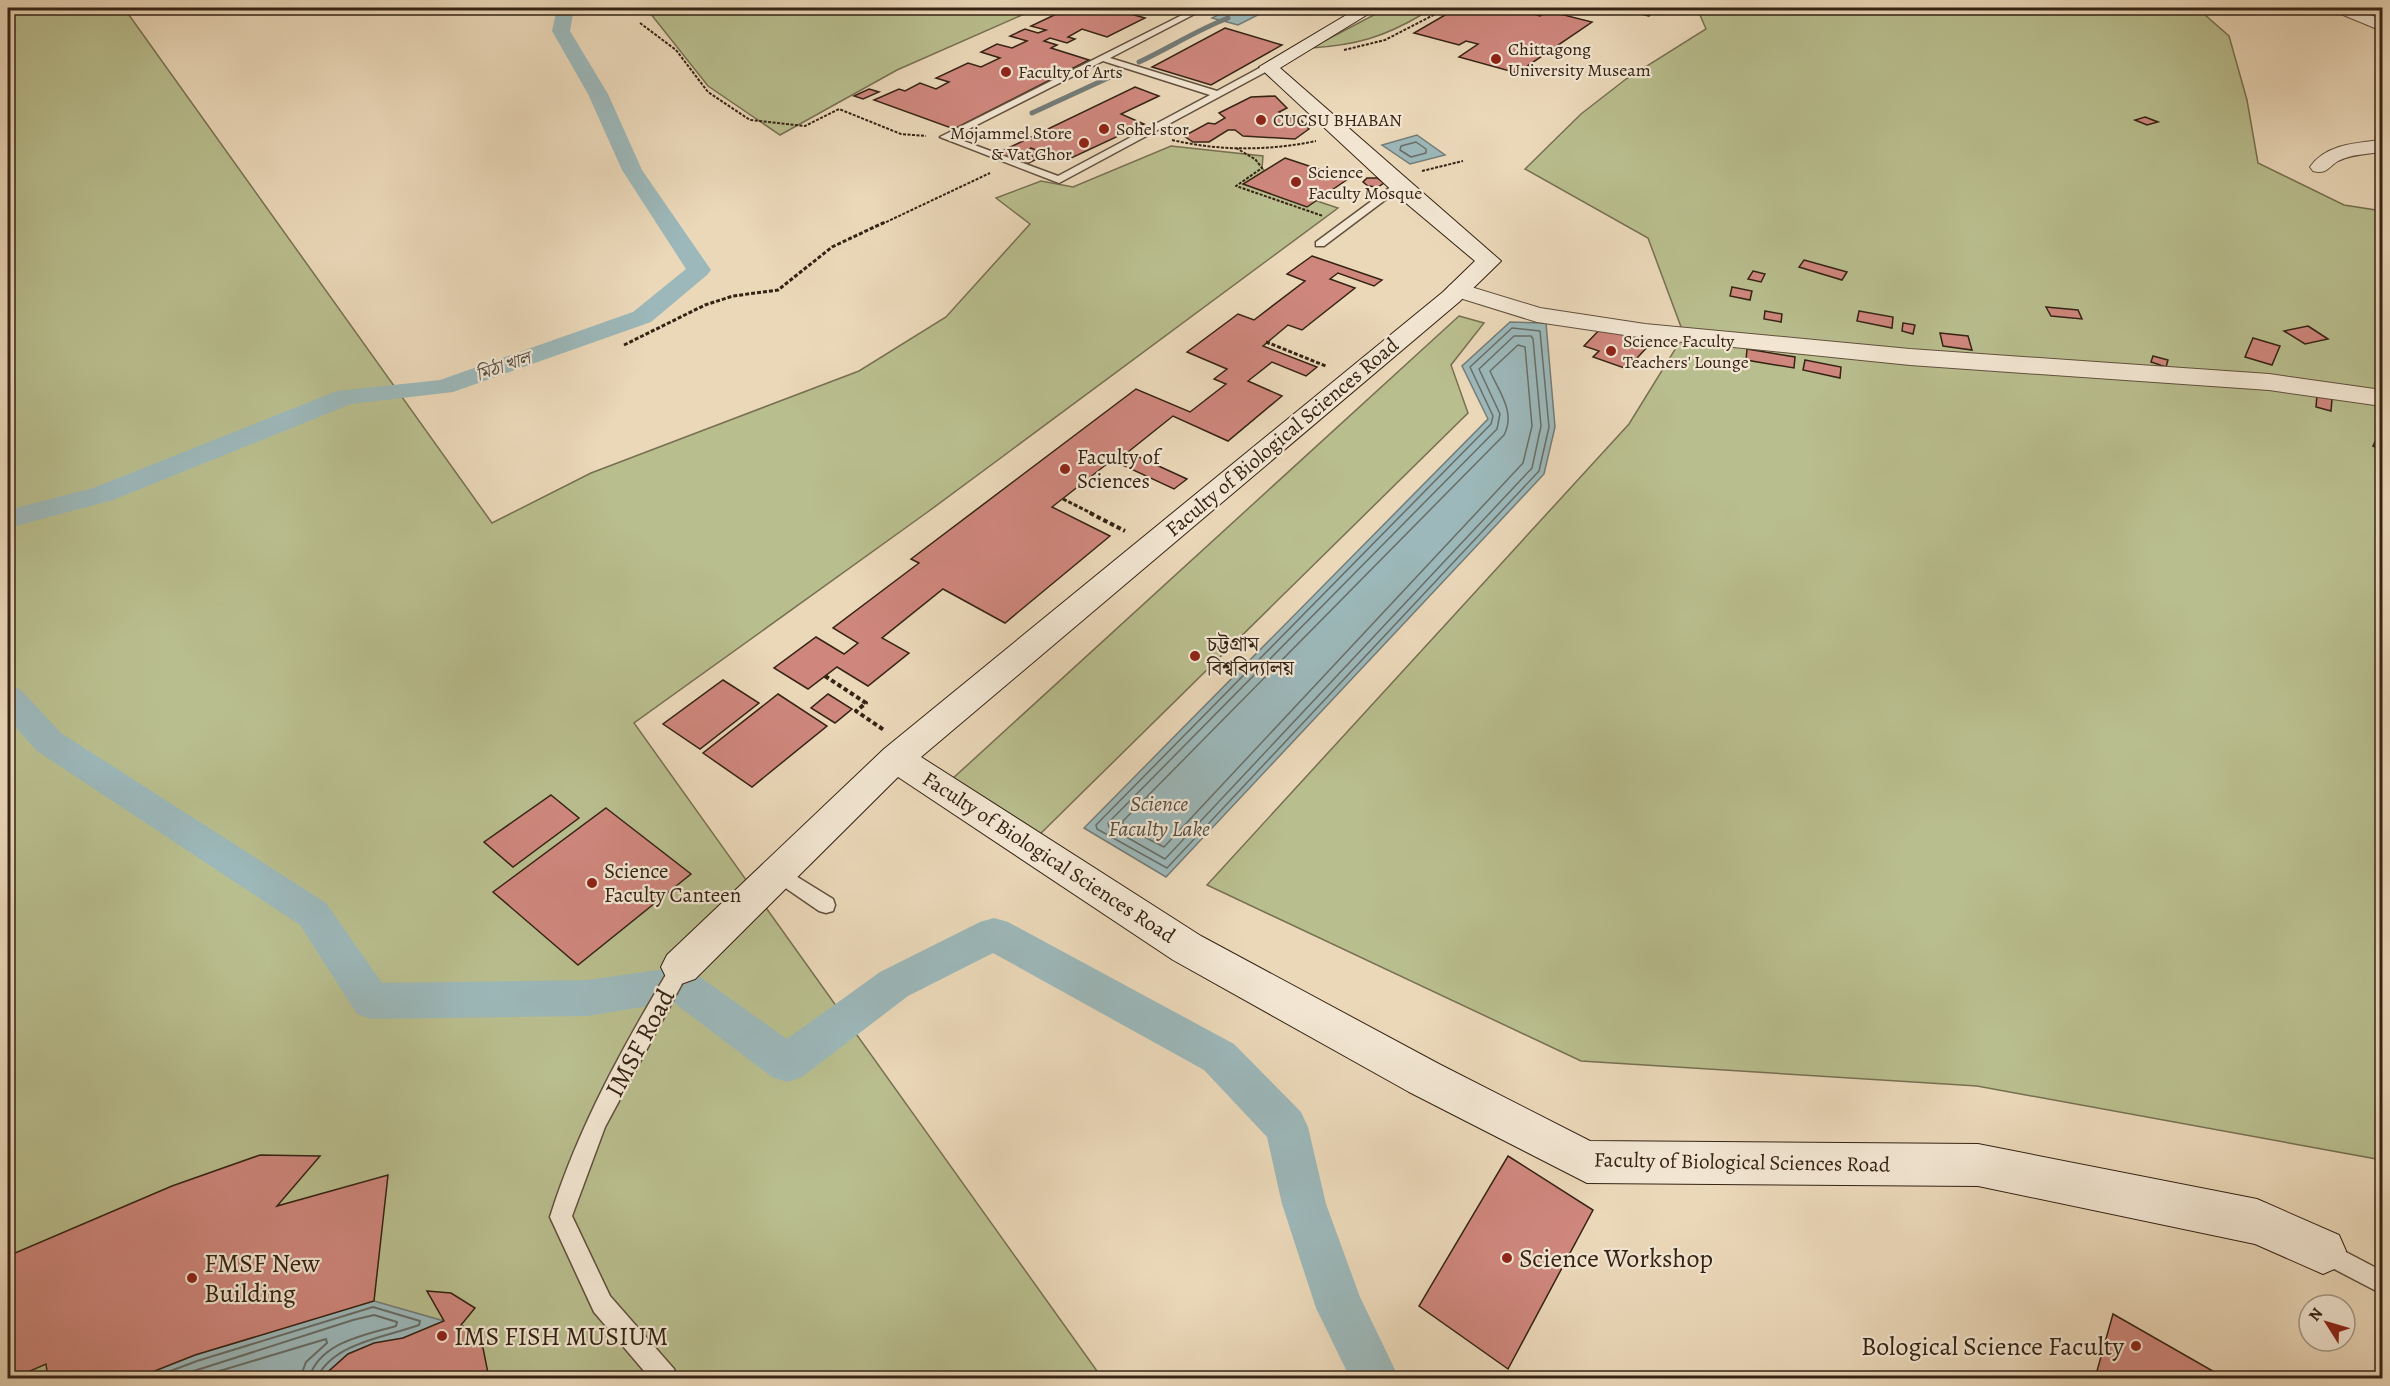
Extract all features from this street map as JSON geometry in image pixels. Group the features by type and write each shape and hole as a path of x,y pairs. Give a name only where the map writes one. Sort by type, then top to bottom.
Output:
{"street":[{"path":"1268,67 1369,8"},
{"path":"2342,8 2382,26"},
{"name":"Faculty of Biological Sciences Road","path":"1268,67 1396,182 1490,261 1354,378 903,752 1187,948 1414,1072 1587,1162 1978,1165 2257,1222 2323,1251"},
{"path":"2320,167 2324,160 2349,151 2382,146"},
{"path":"1458,290 1537,315 1645,331 1910,357 2038,364 2269,382 2382,398"},
{"name":"IMSF Road","path":"681,967 903,752"}],"lane":[{"path":"945,137 1202,8"},
{"path":"1102,58 1217,94"},
{"path":"945,137 1059,180 1268,67"},
{"path":"1320,244 1347,225 1396,182"},
{"path":"777,873 826,905"},
{"name":"IMSF Road","path":"666,1378 602,1304 561,1217 573,1172 637,1041 681,967"},
{"path":"2323,1251 2382,1283"}],"path":[{"path":"1293,52 1333,51 1371,46 1395,37 1447,8"},
{"path":"1549,11 1555,8"},
{"path":"640,23 676,50 708,92 750,120 805,126 839,109 901,134 945,137"},
{"path":"1147,132 1175,141 1235,147 1287,148 1343,134"},
{"path":"1235,147 1255,159 1262,168 1236,186 1347,225"},
{"path":"1396,182 1463,161"},
{"path":"624,345 669,321 732,296 776,291 794,280 814,259 832,247 929,200 1016,164"},
{"path":"1266,342 1354,378"},
{"path":"1063,499 1152,545"},
{"path":"825,676 866,703 856,711 903,752"}],"green space":[{"path":"8,8 124,8 492,523 591,473 859,371 946,317 1030,224 996,198 1041,181 1073,187 1171,146 1263,156 1262,168 1281,189 1338,208 929,511 634,723 1102,1378 8,1378"},
{"path":"653,8 1038,8 897,70 780,135 708,86 650,13"},
{"path":"1387,8 1423,14 1396,29 1370,38 1342,45 1311,48"},
{"path":"1697,8 2197,8 2229,36 2247,100 2258,163 2344,205 2382,211 2382,1160 1977,1086 1581,1061 1207,885 1629,424 1684,335 1648,238 1525,169 1581,114 1626,79 1706,29"},
{"path":"1459,316 1484,323 1451,365 1468,413 1034,840 951,780"}],"water":[{"path":"1231,8 1272,8 1238,25 1212,18"},
{"path":"1417,135 1445,155 1410,164 1382,145"},
{"name":"Science Faculty Lake","path":"1510,322 1546,323 1555,427 1544,474 1166,877 1084,828 1488,419 1462,366"},
{"path":"374,1301 444,1321 403,1338 348,1354 321,1378 137,1378 195,1355"}],"building":[{"name":"Faculty of Arts","path":"1069,8 1127,8 1120,11 1145,18 1107,37 1082,29 1068,37 1075,39 1067,43 1050,38 1044,41 1057,45 1051,48 1089,60 954,129 874,100 899,89 905,91 920,83 936,89 949,82 936,78 968,63 981,67 1000,58 981,52 997,44 1012,48 1027,41 1010,36 1025,29 1038,33 1046,30 1031,26"},
{"path":"1457,8 1540,8 1530,13 1540,16 1548,11 1592,22 1517,73 1459,57 1478,44 1466,41 1459,45 1414,33"},
{"path":"1612,8 1673,8 1656,10 1649,16"},
{"path":"1225,28 1282,45 1211,85 1152,67"},
{"path":"1135,87 1159,96 1121,114 1144,124 1067,160 1050,152 1027,164 998,153"},
{"path":"869,89 879,92 863,99 854,96"},
{"name":"CUCSU BHABAN","path":"1275,96 1287,108 1279,112 1285,117 1299,118 1309,129 1295,139 1243,136 1235,130 1228,130 1209,142 1193,142 1184,136 1208,123 1215,124 1225,118 1219,113 1251,97"},
{"path":"2145,117 2158,122 2147,125 2135,120"},
{"path":"1031,148 1041,152 1024,161 1014,157"},
{"name":"Science Faculty Mosque","path":"1285,158 1348,179 1307,207 1243,184"},
{"path":"1367,178 1377,178 1384,183 1378,187 1368,186 1363,182"},
{"name":"Faculty of Sciences","path":"1312,256 1382,280 1374,286 1338,273 1330,279 1355,288 1302,330 1288,325 1263,346 1317,367 1306,376 1272,362 1248,381 1282,396 1228,441 1173,416 1128,452 1187,479 1174,489 1112,460 1052,507 1110,536 1005,623 943,589 882,638 909,653 868,686 837,667 808,689 774,668 816,637 844,654 858,643 833,628 919,563 911,559 1136,389 1190,412 1226,384 1214,379 1227,369 1187,352 1238,314 1254,320 1305,281 1287,274"},
{"path":"1804,260 1847,272 1842,280 1799,267"},
{"path":"1753,271 1765,274 1761,282 1748,279"},
{"path":"1732,287 1752,291 1750,300 1730,296"},
{"path":"2046,307 2078,310 2082,319 2051,316"},
{"path":"1765,311 1782,314 1781,322 1764,319"},
{"path":"1859,311 1893,317 1892,328 1857,321"},
{"path":"1903,323 1915,325 1913,334 1902,331"},
{"path":"2308,326 2328,339 2305,344 2284,331"},
{"path":"1602,327 1650,344 1627,369 1593,357 1599,351 1584,346"},
{"path":"1940,333 1968,336 1972,350 1943,346"},
{"path":"2253,338 2280,346 2272,365 2245,357"},
{"path":"1747,349 1795,357 1794,368 1746,360"},
{"path":"2153,356 2168,360 2166,367 2151,362"},
{"path":"1805,360 1841,367 1840,378 1803,370"},
{"path":"2317,395 2332,399 2331,411 2316,407"},
{"path":"2378,435 2382,436 2382,450 2373,446"},
{"path":"723,680 759,703 700,749 663,724"},
{"path":"778,694 827,726 752,787 703,753"},
{"path":"828,694 852,709 835,723 811,708"},
{"path":"551,795 579,818 513,867 484,842"},
{"name":"Science Faculty Canteen","path":"606,808 691,874 578,965 493,892"},
{"name":"FMSF New Building","path":"260,1155 320,1156 277,1206 388,1175 374,1301 195,1355 137,1378 48,1378 46,1364 14,1378 8,1378 8,1256 172,1186"},
{"name":"Science Workshop","path":"1508,1156 1593,1210 1508,1369 1419,1306"},
{"name":"IMS FISH MUSIUM","path":"427,1291 451,1293 475,1308 461,1325 474,1333 483,1348 489,1378 321,1378 348,1354 374,1343 403,1338 444,1321"},
{"name":"Bological Science Faculty","path":"2113,1314 2225,1378 2095,1378"}],"waterway":[{"name":"মিঠা খাল","path":"8,519 103,494 346,397 444,387 642,317 699,270 632,170 598,94 561,31 565,8"},
{"path":"1139,62 1228,18"},
{"path":"1032,113 1121,72"},
{"path":"8,698 49,742 313,914 371,1001 587,998 679,984 787,1063 894,984 994,934 1219,1057 1286,1127 1304,1204 1340,1308 1375,1378"}],"place":[{"name":"Chittagong University Museam","path":"1496,59"},
{"name":"Faculty of Arts","path":"1006,72"},
{"name":"CUCSU BHABAN","path":"1261,120"},
{"name":"Sohel stor","path":"1104,129"},
{"name":"Mojammel Store & Vat Ghor","path":"1084,143"},
{"name":"Science Faculty Mosque","path":"1296,182"},
{"name":"Science Faculty Teachers' Lounge","path":"1611,351"},
{"name":"Faculty of Sciences","path":"1065,469"},
{"name":"চট্টগ্রাম বিশ্ববিদ্যালয়","path":"1195,656"},
{"name":"Science Faculty Canteen","path":"592,883"},
{"name":"Science Workshop","path":"1507,1258"},
{"name":"FMSF New Building","path":"192,1278"},
{"name":"IMS FISH MUSIUM","path":"442,1336"},
{"name":"Bological Science Faculty","path":"2136,1346"}]}
